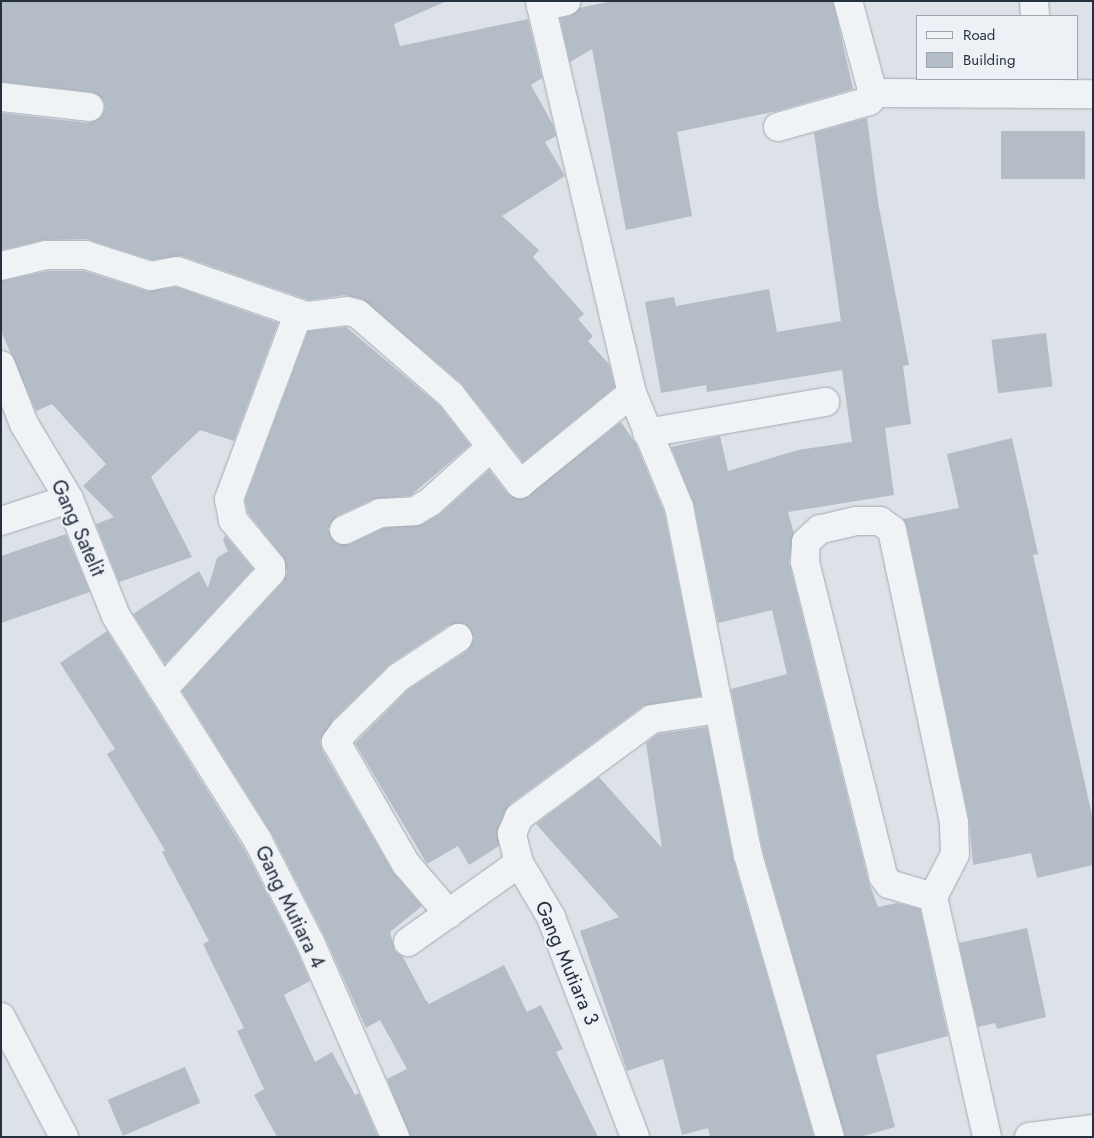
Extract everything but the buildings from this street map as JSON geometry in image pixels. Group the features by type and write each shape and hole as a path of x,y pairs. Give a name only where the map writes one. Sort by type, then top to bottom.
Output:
{"street":[{"path":"848,1 870,86 877,93"},
{"path":"1034,1 1035,15"},
{"path":"549,3 632,393 678,507 748,855 830,1137"},
{"path":"778,127 869,101 877,93 1042,87 1093,94"},
{"path":"1,97 89,107"},
{"path":"1,266 46,254 86,254 151,276 177,270 298,314 317,316 347,311 358,314 451,395 517,482 526,482 632,393"},
{"path":"164,688 271,572 271,566 233,520 229,499 298,314"},
{"name":"Gang Satelit","path":"1,365 24,424 69,499 116,616 164,688"},
{"path":"647,433 825,402"},
{"path":"344,530 380,513 415,510 430,502 491,448"},
{"path":"1,521 69,499"},
{"path":"933,897 889,884 883,876 805,562 806,542 820,529 856,521 880,521 892,530 954,822 955,854 933,897 987,1137"},
{"path":"450,914 406,864 336,742 344,731 399,677 458,638"},
{"name":"Gang Mutiara 4","path":"164,688 262,849 310,942 395,1137"},
{"name":"Gang Mutiara 3","path":"635,1137 551,917 519,863 512,834 514,825 526,812 652,719 719,709"},
{"path":"408,942 450,914 519,863"},
{"path":"1,1017 64,1137"},
{"path":"1044,1136 1093,1129"}]}
